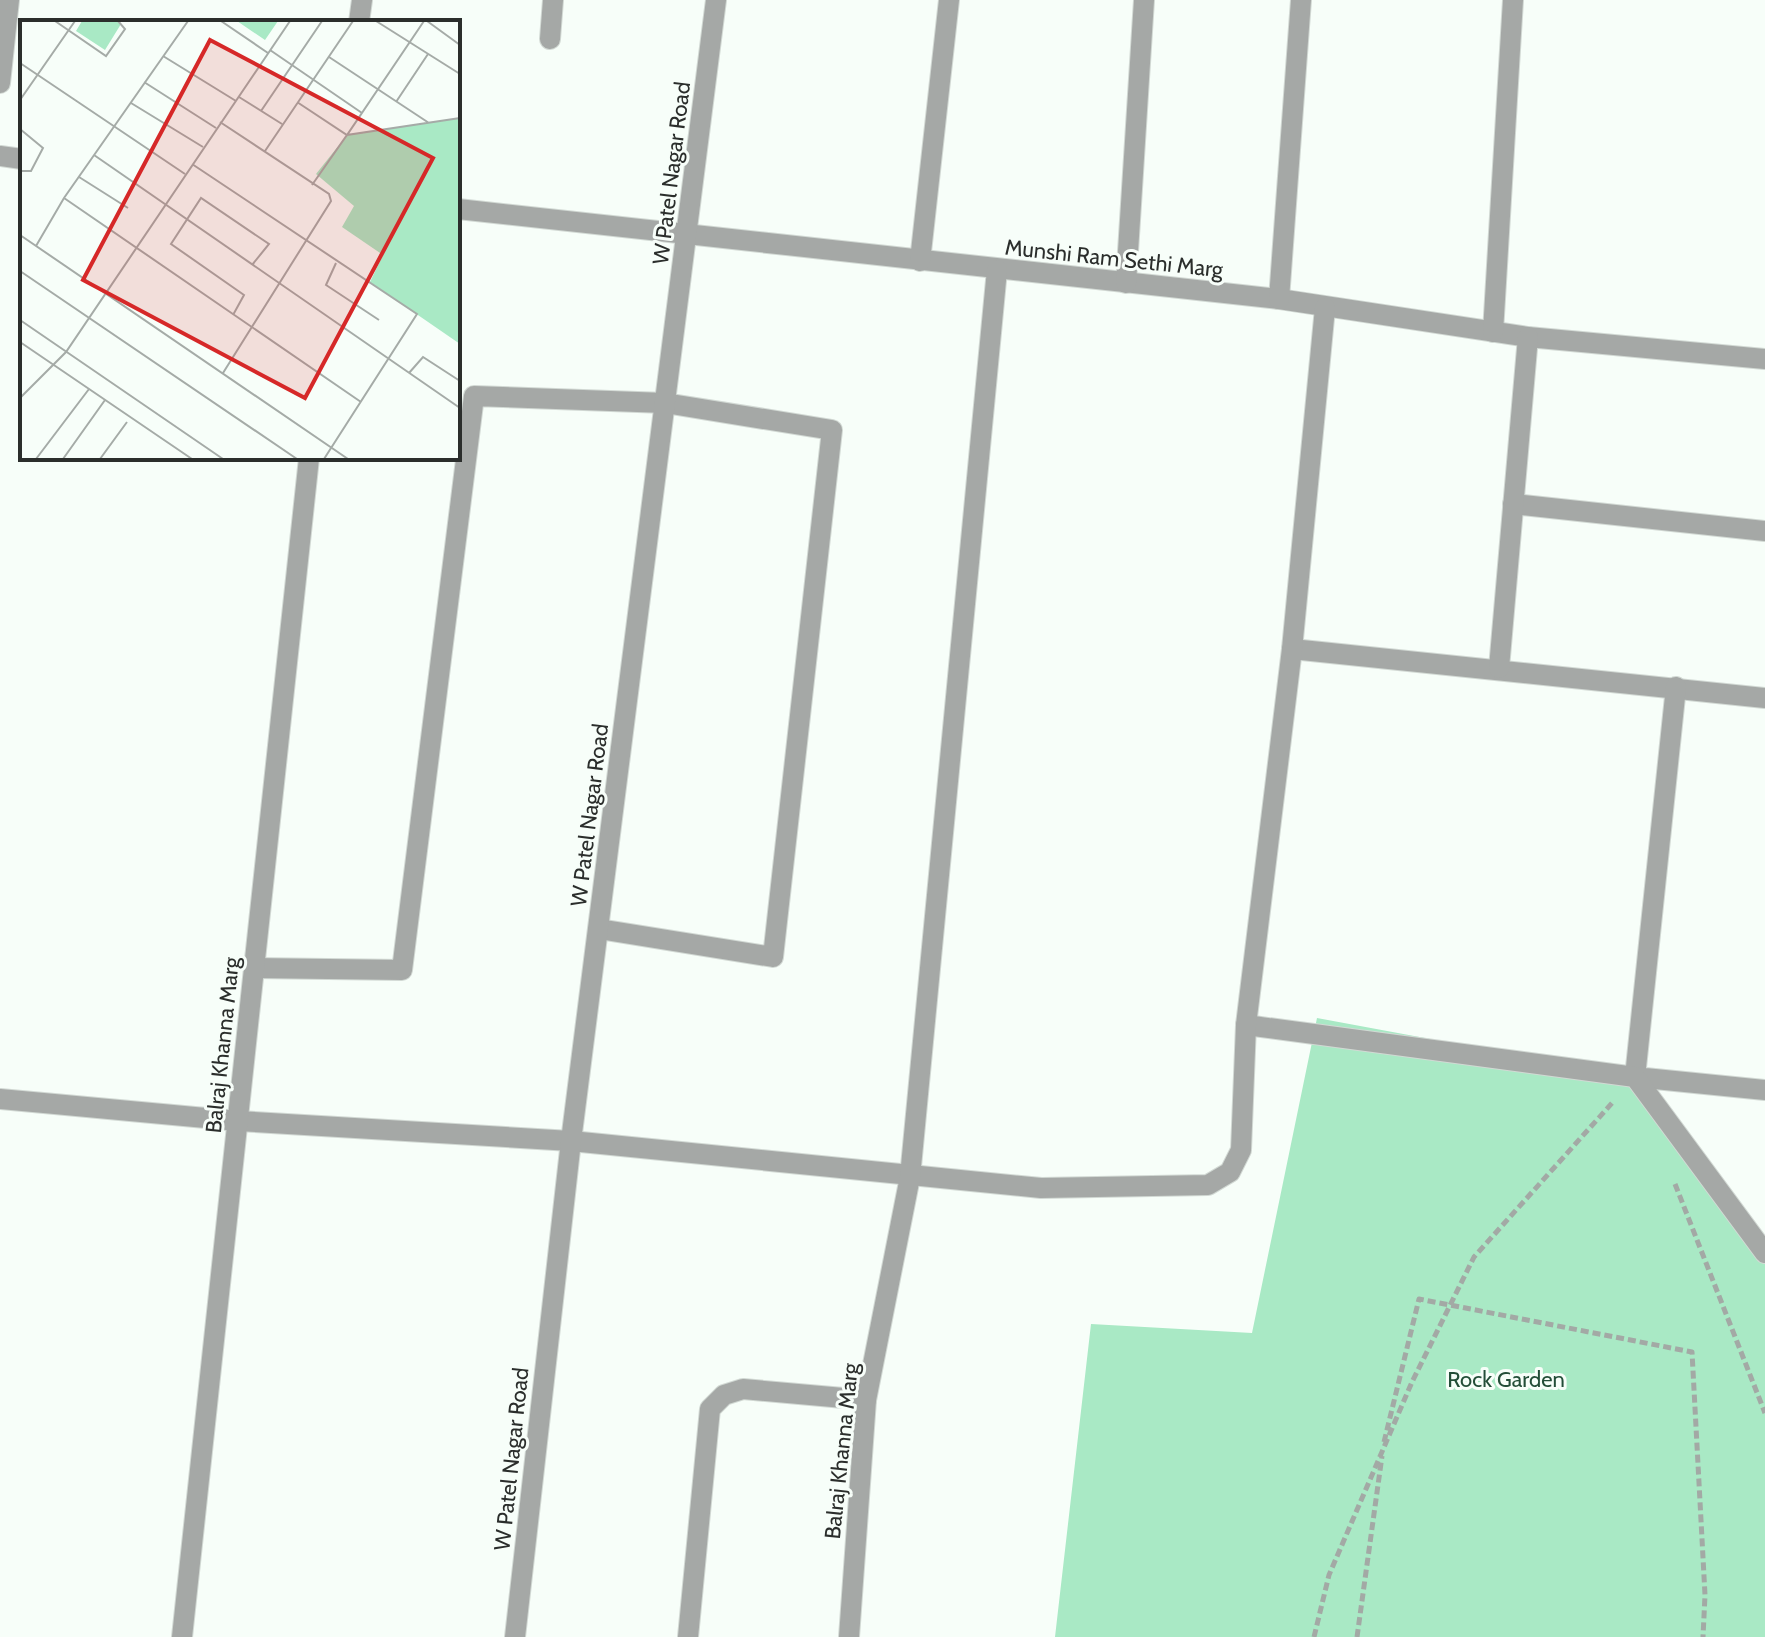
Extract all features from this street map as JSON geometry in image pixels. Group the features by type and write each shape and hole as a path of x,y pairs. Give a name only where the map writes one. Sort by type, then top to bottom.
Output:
{"street":[{"path":"0,83 9,0"},
{"path":"359,20 362,0"},
{"path":"550,39 553,0"},
{"name":"W Patel Nagar Road","path":"515,1637 571,1141 716,0"},
{"path":"920,261 949,0"},
{"path":"1126,283 1144,0"},
{"path":"1279,299 1301,0"},
{"path":"1493,332 1513,0"},
{"path":"0,156 20,159"},
{"name":"Munshi Ram Sethi Marg","path":"460,209 1279,299 1528,337 1765,359"},
{"name":"Balraj Khanna Marg","path":"849,1637 866,1400 910,1177 997,270"},
{"path":"0,1099 238,1121 571,1141 1041,1188 1208,1185 1230,1172 1241,1150 1246,1025 1292,649 1325,308"},
{"path":"1499,668 1528,337"},
{"path":"254,968 402,970 474,396 665,403 832,430 773,957 599,929"},
{"name":"Balraj Khanna Marg","path":"182,1637 309,460"},
{"path":"1513,504 1765,531"},
{"path":"1292,649 1499,668 1765,698"},
{"path":"1676,687 1635,1077 1765,1253"},
{"path":"1246,1025 1635,1077 1765,1090"},
{"path":"688,1637 710,1409 724,1395 743,1389 866,1400"}],"path":[{"path":"1314,1637 1335,1561 1412,1382 1474,1257 1635,1077"},
{"path":"1673,1178 1765,1413"},
{"path":"1357,1637 1384,1438 1419,1299 1692,1352 1705,1595 1703,1637"}],"green space":[{"name":"Rock Garden","path":"1317,1018 1635,1077 1765,1252 1765,1637 1055,1637 1091,1324 1252,1333"}]}
